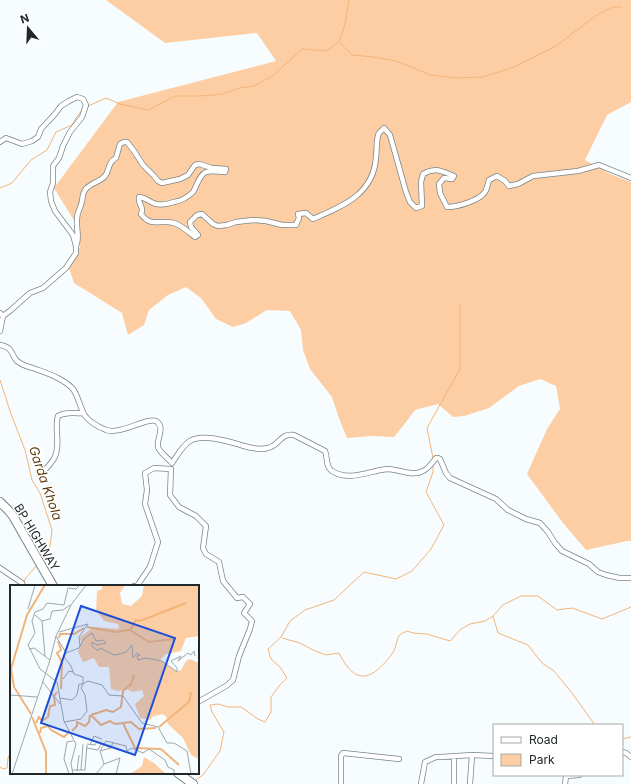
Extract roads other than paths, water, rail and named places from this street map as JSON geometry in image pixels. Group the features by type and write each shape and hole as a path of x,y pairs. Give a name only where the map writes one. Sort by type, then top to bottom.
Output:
{"highway":[{"name":"BP HIGHWAY","path":"0,502 9,511 52,585"},
{"path":"179,774 193,784"}],"street":[{"path":"0,142 6,138 22,144 32,141 38,137 41,129 61,106 77,97 83,99 86,105 82,117 70,132 59,158 52,166 53,183 50,192 51,201 55,211 73,235 76,253 66,268 43,288 30,293 11,310 1,315 0,332"},
{"path":"76,246 78,242 77,216 81,206 82,195 85,189 107,174 111,161 116,158 120,144 124,142 127,142 143,164 158,181 162,183 180,179 188,175 196,165 199,164 212,168 226,169 225,172 207,172 202,175 192,194 174,202 164,205 155,204 142,197 139,197 138,200 142,208 142,214 147,221 173,222 195,237 198,235 191,227 190,222 197,215 202,214 213,224 218,226 253,220 266,221 282,225 296,225 299,218 298,214 306,213 313,219 334,210 357,196 367,186 373,174 379,133 384,128 390,135 406,192 410,202 416,208 422,206 421,182 423,174 431,170 438,170 454,176 452,179 444,178 439,184 440,192 446,207 454,207 478,198 486,192 489,180 497,176 505,181 509,186 518,184 533,176 578,171 599,165 631,178"},
{"path":"0,345 9,348 17,361 61,380 72,389 83,413 97,426 108,431 117,431 145,422 157,422 160,425 161,430 158,448 172,463"},
{"path":"40,475 53,462 56,455 58,446 58,416 67,412 77,414 83,413"},
{"path":"199,701 226,686 233,680 239,656 252,621 244,614 250,604 243,596 237,598 223,581 219,562 206,554 203,548 206,526 196,516 179,507 170,495 172,463 189,442 196,439 208,438 253,448 268,448 278,442 285,435 294,435 325,451 328,466 331,470 348,476 388,469 414,473 425,471 436,458 438,458 440,459 446,473 450,478 496,499 508,510 526,519 540,523 562,551 589,564 598,572 620,578 631,578"},
{"path":"138,585 150,567 158,542 145,504 147,490 145,473 154,468 171,469"},
{"path":"0,568 23,585"},
{"path":"341,784 341,756 343,753 399,759"},
{"path":"470,784 472,754"},
{"path":"421,784 425,762 436,757 441,758 472,754 493,756"},
{"path":"454,756 454,784"},
{"path":"565,784 566,776"}],"waterway":[{"path":"88,106 106,98 120,104 148,110 175,96 223,94 240,88 254,86 274,75 302,49 326,51 339,42 345,24 349,0"},
{"path":"340,43 352,55 396,61 431,75 457,78 483,77 514,67 556,46 597,15 613,7 622,7"},
{"path":"0,188 12,183 31,160 47,150 56,132 72,125 82,110"},
{"path":"433,458 427,428 460,369 460,304"},
{"name":"Garda Khola","path":"0,380 25,450 32,480 40,493 52,530 50,546 41,559"},
{"path":"194,781 203,775 220,751 224,732 212,712 210,705 218,704 228,707 241,707 265,722 271,712 271,697 287,678 280,667 271,659 268,649 281,637 290,621 305,610 334,600 364,572 396,579 412,571 431,549 444,525 426,492 433,472 433,465"},
{"name":"Garda Khola","path":"24,584 25,579 37,565"},
{"path":"493,616 503,605 521,596 538,596 557,610 572,608 602,619 631,607"},
{"path":"282,638 300,643 326,655 339,653 345,664 352,671 358,675 364,676 378,670 385,663 392,654 398,637 407,631 427,634 450,641 461,629 470,624 485,621 493,616 498,633 528,645 542,663 554,671 594,724"},
{"path":"623,739 631,737"},
{"name":"Garda Khola","path":"0,767 3,769 7,768 10,753"}]}
